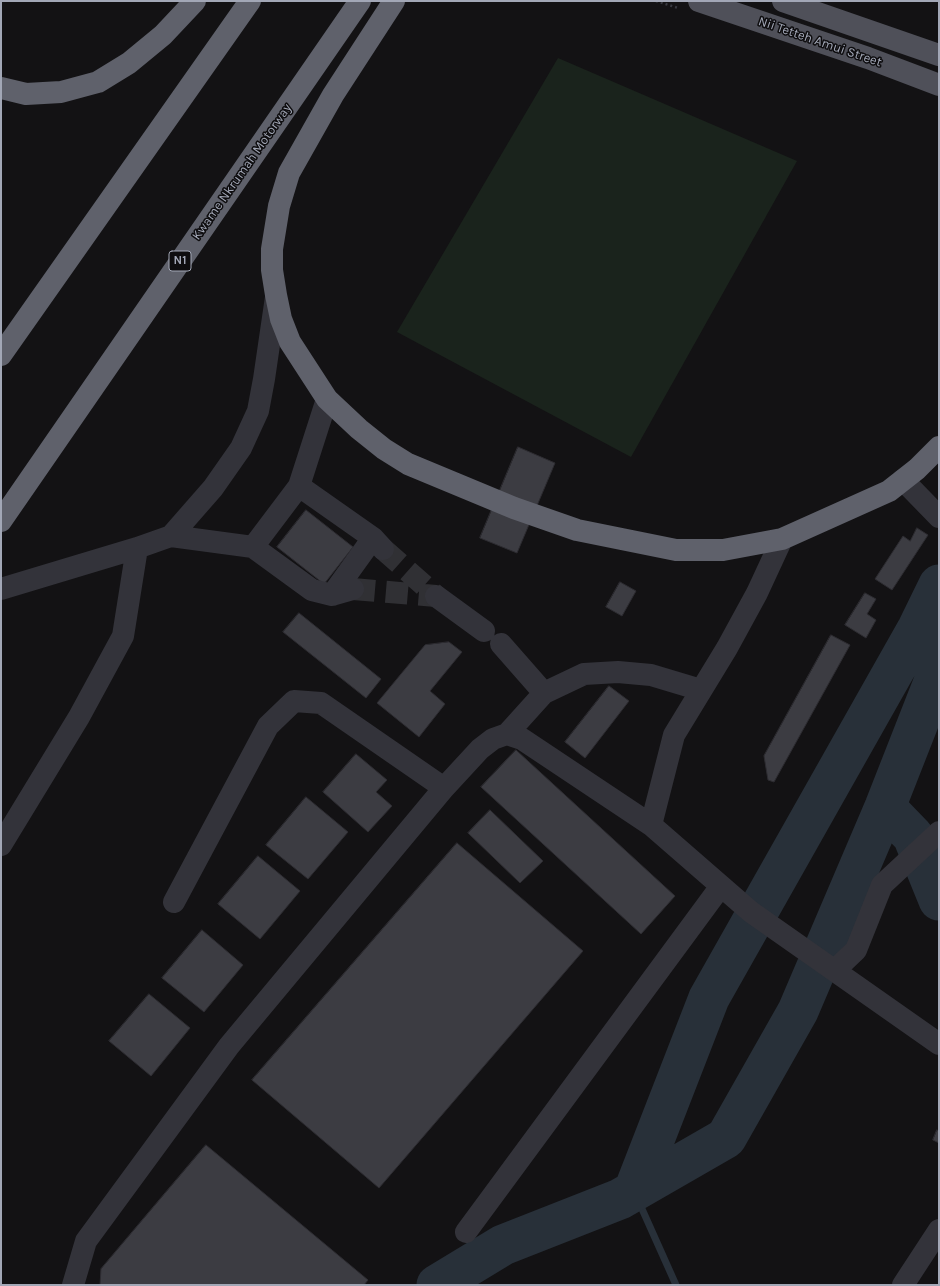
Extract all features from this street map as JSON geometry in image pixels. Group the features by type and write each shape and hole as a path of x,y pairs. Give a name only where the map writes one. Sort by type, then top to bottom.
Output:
{"highway":[{"path":"1,88 26,94 61,92 98,82 129,63 163,35 195,1"},
{"path":"1,355 250,1"},
{"name":"Kwame Nkrumah Motorway","path":"1,521 360,1"},
{"path":"394,1 333,95 289,173 279,206 272,248 272,270 276,295 281,319 290,342 327,399 358,429 384,449 408,464 514,508 577,530 676,550 723,550 782,539 889,491 918,469 939,447"}],"main road":[{"name":"Nii Tetteh Amui Street","path":"699,1 868,58 939,85"},
{"path":"783,1 939,55"}],"street":[{"path":"171,536 214,488 241,448 258,411 276,295"},
{"path":"253,547 299,486 327,399"},
{"path":"903,480 939,517"},
{"path":"299,486 378,543 332,595"},
{"path":"1,589 138,548 171,536 253,547 312,590 332,595 353,589"},
{"path":"650,826 674,735 727,648 757,593 782,539"},
{"path":"1,845 79,717 123,636 138,548"},
{"path":"436,596 493,637 544,693"},
{"path":"73,1285 86,1241 229,1046 444,788 480,749 493,739 507,734 544,693 584,674 618,672 651,675 701,690"},
{"path":"174,902 268,726 294,702 321,703 444,788"},
{"path":"507,734 522,739 650,826 751,912 939,1044"},
{"path":"835,970 856,950 882,885 939,832"},
{"path":"466,1232 721,886"},
{"path":"903,1285 939,1230"}],"shaded area":[{"path":"558,58 797,161 631,457 397,332"}],"building":[{"path":"518,447 555,463 517,553 480,538"},
{"path":"306,510 353,547 324,584 277,547"},
{"path":"917,528 928,535 892,590 875,579 903,536 910,541"},
{"path":"620,582 636,591 622,616 606,607"},
{"path":"865,593 876,599 867,614 876,620 866,638 845,625"},
{"path":"299,613 381,679 366,698 283,632"},
{"path":"831,635 850,645 774,782 768,780 764,756"},
{"path":"449,642 462,652 430,691 445,704 419,737 377,703 425,645"},
{"path":"609,686 629,701 585,758 565,742"},
{"path":"516,750 675,896 641,934 481,787"},
{"path":"356,754 387,780 376,792 392,806 368,832 323,792"},
{"path":"306,797 348,832 308,879 266,845"},
{"path":"490,810 543,861 520,883 468,833"},
{"path":"457,843 583,951 379,1188 252,1080"},
{"path":"258,856 300,891 260,939 218,904"},
{"path":"202,930 243,965 204,1012 162,978"},
{"path":"149,994 190,1028 151,1076 109,1041"},
{"path":"937,1130 939,1131 939,1143 933,1140"},
{"path":"206,1145 368,1280 364,1285 100,1285 101,1269"}],"waterway":[{"path":"634,1191 709,998 918,628 939,585"},
{"path":"437,1285 503,1245 620,1199 726,1138 798,1011 885,807 938,672 939,643"},
{"path":"885,807 913,836 939,900"},
{"path":"634,1191 676,1285"}],"tunnel":[{"path":"383,549 436,596"},
{"path":"353,589 436,596"}]}
